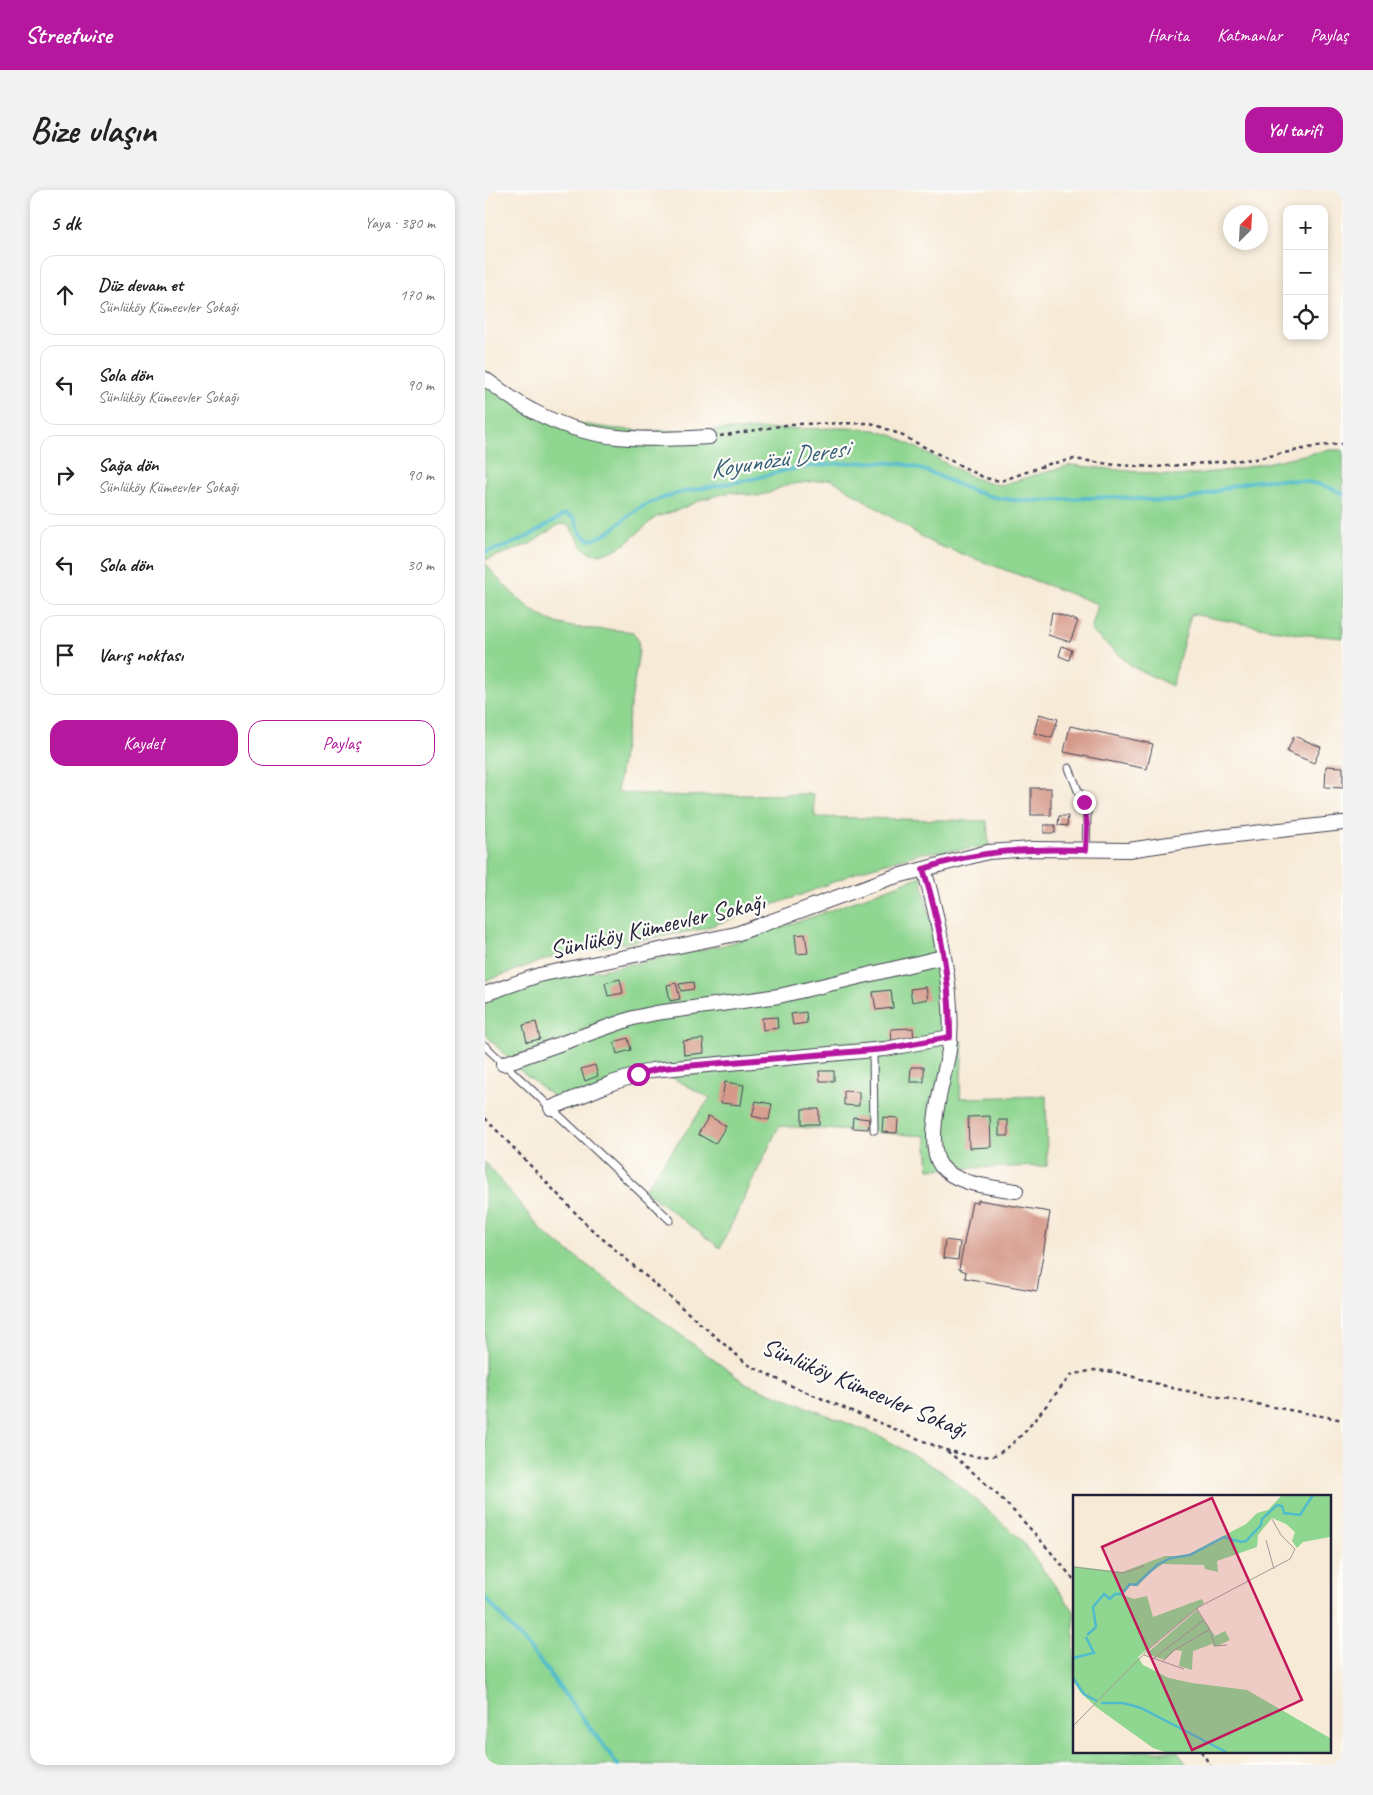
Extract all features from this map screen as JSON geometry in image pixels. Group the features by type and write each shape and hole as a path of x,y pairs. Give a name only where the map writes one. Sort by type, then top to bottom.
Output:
{"street":[{"path":"485,379 531,411 583,432 628,440 709,437"},
{"name":"Sünlüköy Kümeevler Sokağı","path":"485,994 539,975 737,934 881,881 988,852 1031,849 1129,850 1209,838 1343,822"},
{"path":"923,869 934,903 943,957 950,1037 937,1103 935,1132 937,1157 945,1170 957,1177 1016,1192"},
{"path":"503,1064 641,1017 779,996 943,957"},
{"path":"551,1108 612,1083 657,1069 873,1050 950,1037"}],"lane":[{"path":"1069,768 1087,813 1086,850"},
{"path":"485,1046 670,1220"},
{"path":"873,1050 875,1130"}],"path":[{"path":"709,437 792,424 871,423 899,434 985,478 1001,481 1049,464 1073,459 1116,465 1155,466 1255,459 1318,446 1343,444"},
{"name":"Sünlüköy Kümeevler Sokağı","path":"485,1118 589,1226 747,1364 780,1381 945,1450 976,1457 993,1456 1005,1450 1024,1433 1071,1375 1094,1370 1116,1372 1176,1389 1343,1420"},
{"path":"945,1450 973,1472 1027,1524 1073,1579"},
{"path":"1202,1752 1210,1765"}],"green space":[{"path":"485,371 542,408 579,423 644,431 847,428 875,430 894,436 972,477 988,483 1001,485 1071,465 1177,476 1232,470 1327,450 1343,450 1343,638 1297,634 1191,614 1172,686 1133,667 1091,631 1098,604 932,543 831,479 786,485 757,496 731,492 700,500 684,508 656,517 625,544 610,552 591,553 582,547 570,527 564,524 558,525 530,544 485,560"},
{"path":"485,563 518,599 549,620 578,628 633,632 638,640 639,651 617,792 666,796 813,794 815,817 987,821 989,847 922,853 865,869 801,895 702,929 558,955 485,981"},
{"path":"921,876 937,951 948,1042 963,1041 960,1098 1046,1096 1047,1166 929,1169 926,1136 779,1126 720,1248 644,1190 710,1098 665,1074 570,1110 516,1067 485,1034 485,1001 495,996 523,986 724,945 815,916"},
{"path":"485,1162 544,1233 745,1383 880,1436 946,1474 1020,1539 1073,1610 1073,1752 1178,1752 1187,1765 485,1765"}],"building":[{"path":"1052,612 1078,621 1070,642 1048,635"},
{"path":"1062,646 1072,650 1069,660 1059,656"},
{"path":"1039,714 1058,719 1052,738 1034,733"},
{"path":"1070,726 1153,744 1147,769 1064,752"},
{"path":"1294,736 1321,747 1314,763 1287,752"},
{"path":"1326,766 1343,767 1343,788 1325,787"},
{"path":"1031,788 1051,788 1051,815 1031,815"},
{"path":"1059,816 1068,816 1067,826 1058,825"},
{"path":"1044,825 1055,825 1055,833 1044,833"},
{"path":"805,934 808,953 797,954 795,935"},
{"path":"620,979 623,993 608,996 605,983"},
{"path":"693,982 694,989 681,991 679,984"},
{"path":"676,983 680,999 670,1001 667,985"},
{"path":"926,987 928,999 912,1002 910,989"},
{"path":"891,990 893,1008 876,1010 873,992"},
{"path":"806,1012 807,1023 793,1025 791,1014"},
{"path":"777,1017 778,1028 763,1030 762,1018"},
{"path":"536,1022 540,1039 527,1042 523,1025"},
{"path":"913,1028 914,1042 892,1044 891,1029"},
{"path":"628,1038 631,1050 617,1054 614,1042"},
{"path":"703,1039 704,1053 684,1055 683,1041"},
{"path":"595,1065 598,1076 585,1081 581,1069"},
{"path":"911,1067 924,1067 924,1082 910,1082"},
{"path":"819,1071 834,1071 834,1081 820,1081"},
{"path":"725,1082 744,1085 741,1105 721,1103"},
{"path":"844,1091 859,1092 859,1106 844,1105"},
{"path":"756,1101 772,1104 769,1120 752,1116"},
{"path":"802,1109 819,1109 819,1124 802,1124"},
{"path":"709,1116 726,1126 715,1144 698,1134"},
{"path":"990,1116 991,1147 969,1148 968,1117"},
{"path":"853,1117 869,1119 868,1129 852,1128"},
{"path":"883,1117 898,1118 897,1133 882,1132"},
{"path":"999,1120 1008,1120 1008,1136 999,1136"},
{"path":"978,1200 1050,1212 1037,1291 965,1278 966,1272 959,1269 972,1202 978,1203"},
{"path":"945,1240 960,1242 958,1260 943,1258"}],"waterway":[{"name":"Koyunözü Deresi","path":"485,552 507,546 531,535 565,514 574,518 581,534 590,540 605,535 642,507 668,496 820,465 881,462 907,465 930,472 975,492 999,498 1027,501 1099,497 1176,501 1195,498 1240,484 1265,480 1307,482 1343,494"},
{"path":"485,1597 539,1660 618,1765"}],"route":[{"path":"638,1074 663,1068 885,1049 950,1037 949,1012 939,929 934,903 923,869 988,852 1031,849 1086,850 1087,813 1084,802"}]}
